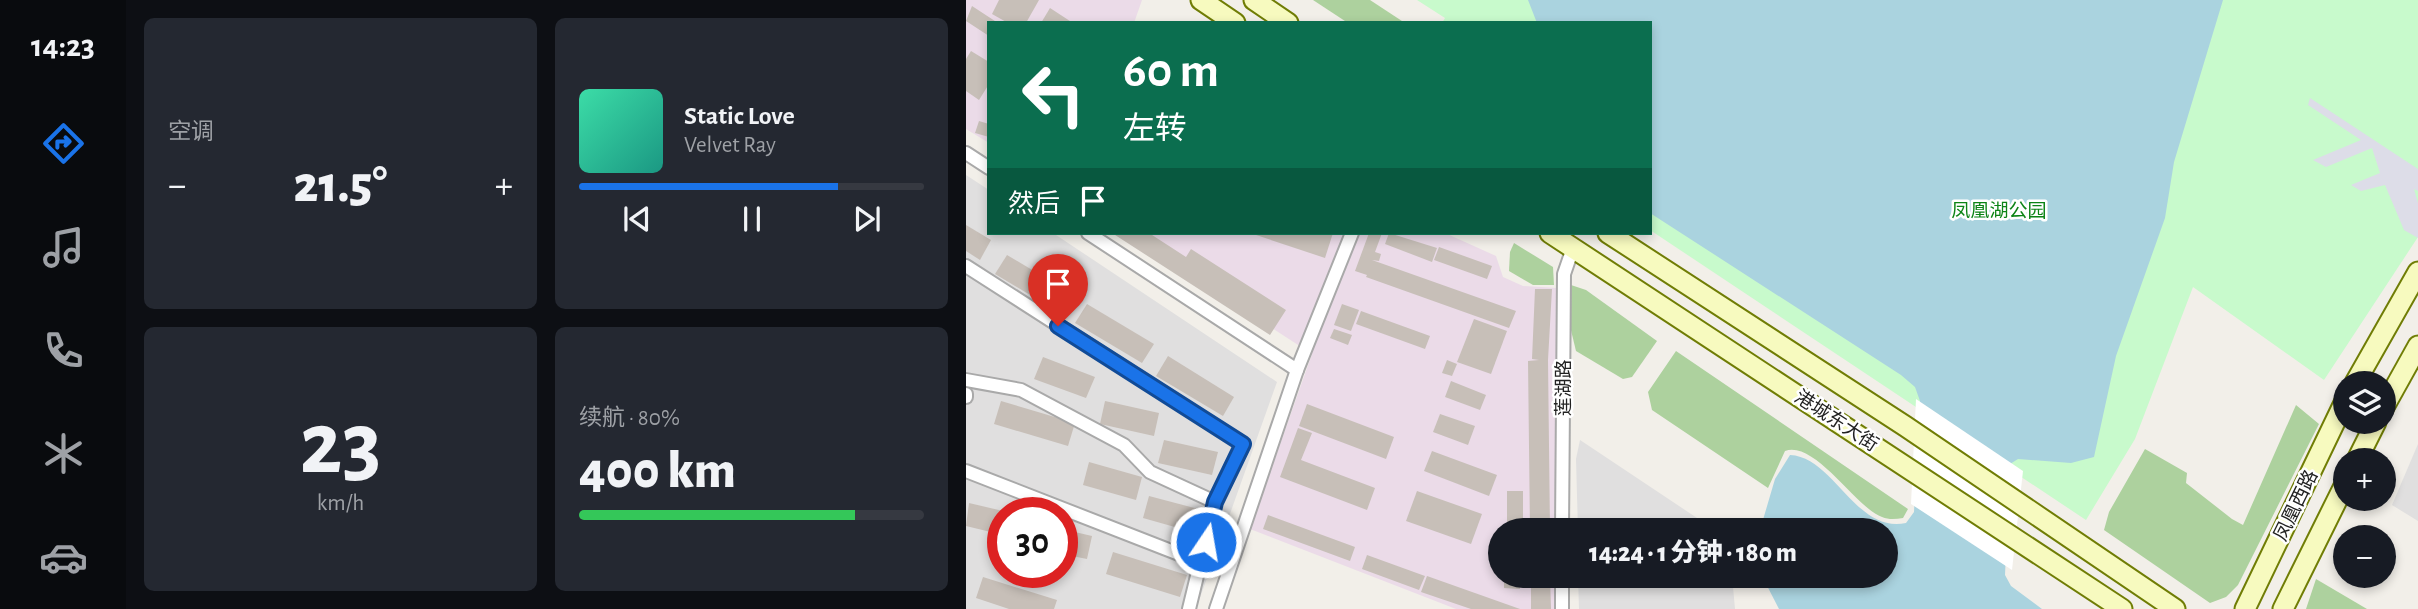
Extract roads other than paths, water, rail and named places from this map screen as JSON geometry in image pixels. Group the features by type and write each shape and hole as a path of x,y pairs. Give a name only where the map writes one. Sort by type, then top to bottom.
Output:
{"main road":[{"path":"1201,0 1232,21"},
{"path":"1254,0 1285,21"},
{"name":"港城东大街","path":"1553,235 2122,609"},
{"name":"港城东大街","path":"1611,235 1905,426 2175,609"},
{"path":"2362,371 2418,272"},
{"path":"2396,385 2418,346"},
{"name":"凤凰西路","path":"2245,609 2333,426"},
{"name":"凤凰西路","path":"2283,609 2333,508"}],"street":[{"path":"966,153 987,166"},
{"path":"1091,235 1297,370"},
{"path":"1216,609 1297,370 1351,235"},
{"name":"莲湖路","path":"1562,518 1564,274 1573,248"},
{"path":"966,266 1243,444 1215,502 1189,609"},
{"path":"966,380 1021,390 1124,445 1150,472 1215,502"},
{"path":"966,471 1202,563"},
{"path":"1562,588 1562,609"}],"water":[{"name":"凤凰湖公园","path":"1528,0 2223,0 2174,162 2165,218 2116,356 2094,457 2071,463 2018,459 2010,464 2005,575 2011,586 2042,609 1779,609 1768,588 1898,588 1898,523 1906,523 1914,512 1920,401 1915,387 1901,375 1652,214 1652,21 1536,21"},
{"name":"凤凰湖公园","path":"1790,455 1806,459 1820,468 1859,507 1876,518 1764,518 1775,479"}]}
